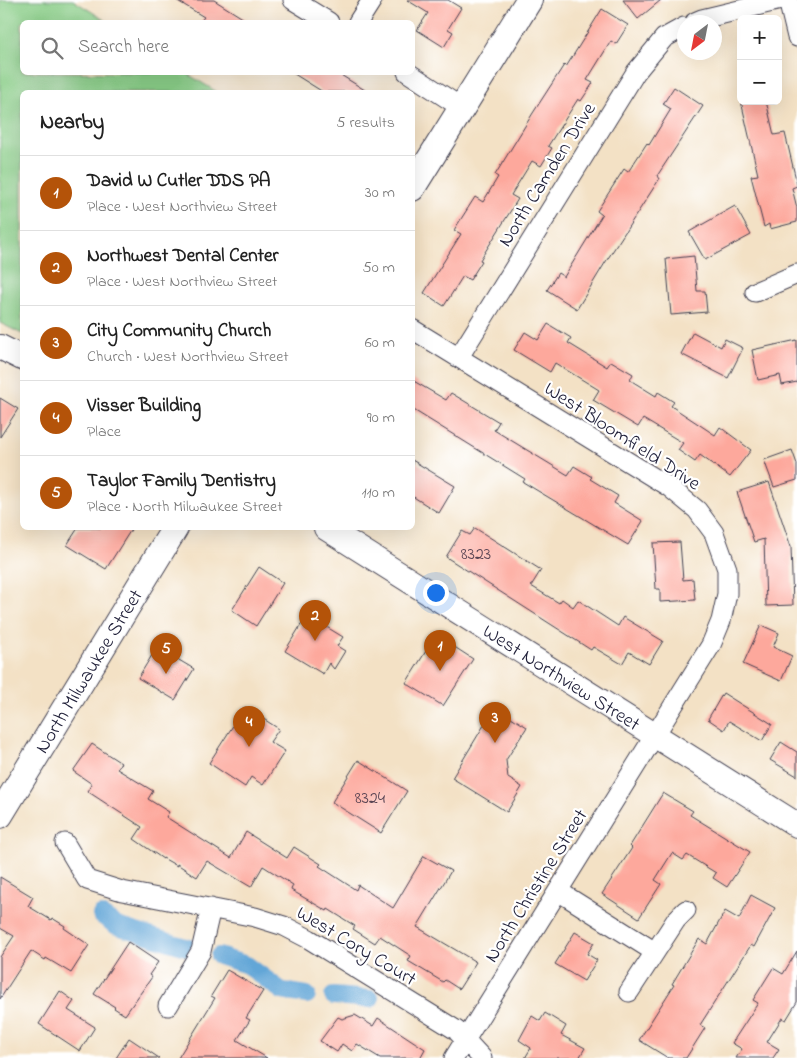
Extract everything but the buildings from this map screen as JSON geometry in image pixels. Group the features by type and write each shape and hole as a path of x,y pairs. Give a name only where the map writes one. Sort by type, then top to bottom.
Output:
{"main road":[{"path":"415,183 529,0"},
{"name":"North Milwaukee Street","path":"4,800 174,530"}],"street":[{"path":"294,0 326,20"},
{"path":"359,20 372,0"},
{"path":"719,15 781,0"},
{"path":"788,0 797,37"},
{"name":"North Camden Drive","path":"459,357 636,72 664,38 677,31"},
{"path":"412,75 462,108"},
{"path":"755,292 797,274"},
{"name":"West Bloomfield Drive","path":"415,331 669,487 697,510 714,533 727,569 727,594 722,621 711,645 663,719 655,735"},
{"path":"0,347 20,357"},
{"name":"West Northview Street","path":"329,530 797,825"},
{"name":"North Christine Street","path":"454,1058 655,735"},
{"name":"West Cory Court","path":"65,843 87,880 122,891 254,917 276,924 309,939 456,1030 482,1058"},
{"path":"558,891 655,952"},
{"path":"168,1006 201,951 211,908"},
{"path":"629,992 676,920 686,910"}],"green space":[{"path":"0,0 73,0 105,20 20,20 20,75 189,75 214,90 20,90 20,333 0,323"}],"waterway":[{"path":"101,915 117,926 189,948"},
{"path":"219,956 247,965 282,991 307,995"},
{"path":"333,996 370,999"}],"place":[{"name":"Northwest Dental Center","path":"315,641"},
{"name":"David W Cutler DDS PA","path":"440,671"},
{"name":"Taylor Family Dentistry","path":"166,674"},
{"name":"City Community Church","path":"495,743"},
{"name":"Visser Building","path":"249,747"}]}
